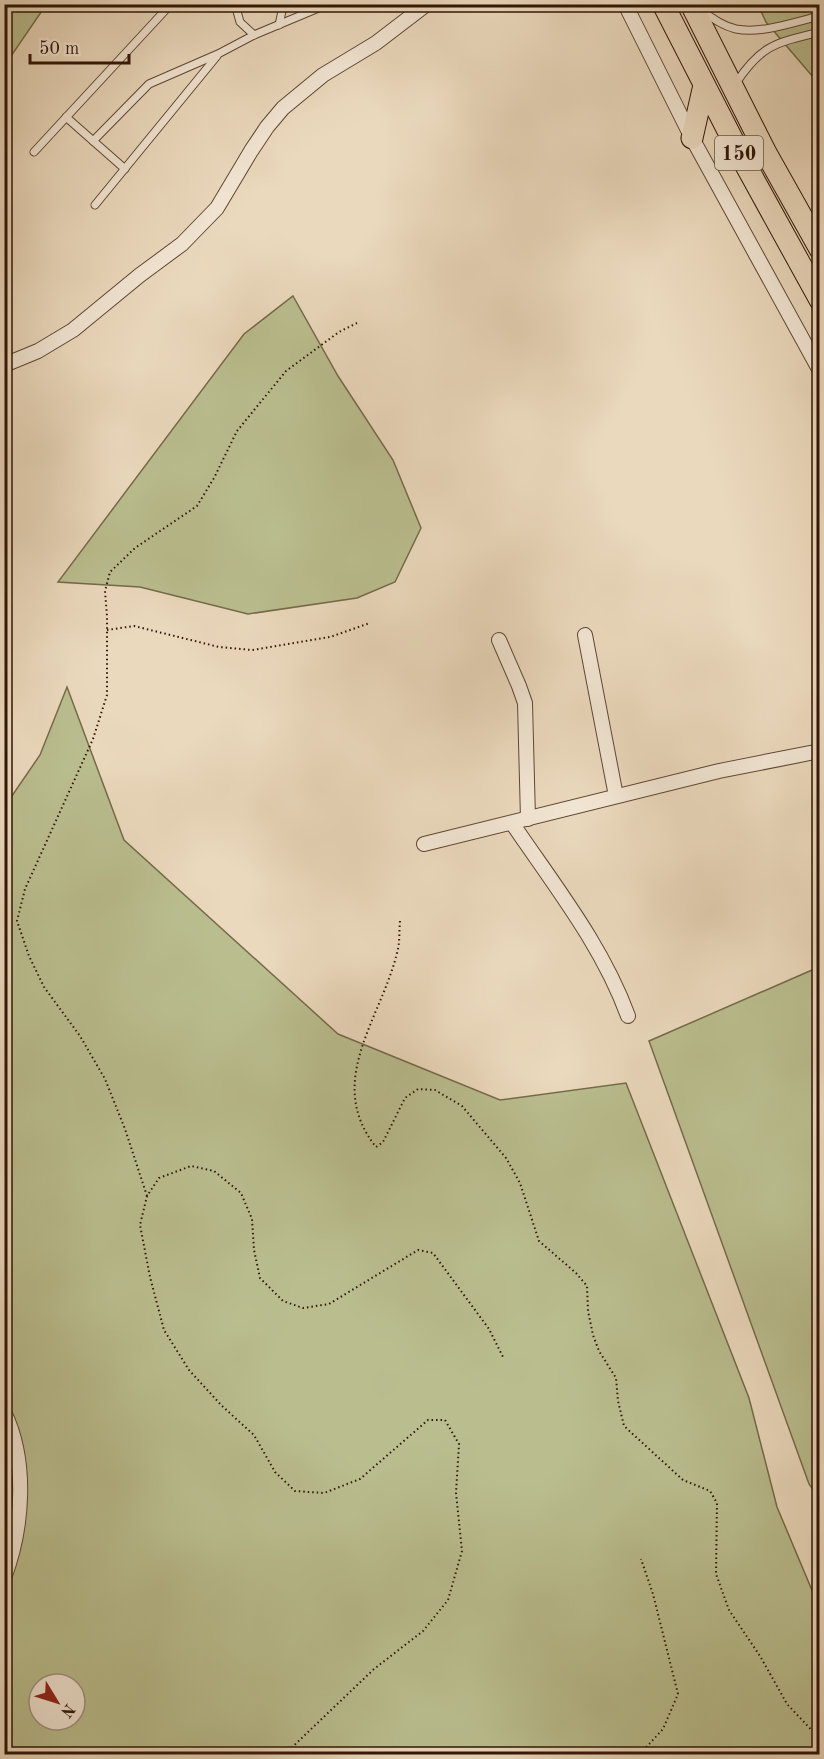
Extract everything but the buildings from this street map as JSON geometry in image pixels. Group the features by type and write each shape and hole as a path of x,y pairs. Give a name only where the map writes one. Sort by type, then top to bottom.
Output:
{"highway":[{"name":"150","path":"663,4 819,300"},
{"name":"150","path":"692,4 733,88 819,249"},
{"path":"692,138 704,85"}],"street":[{"path":"4,365 38,351 74,330 140,275 182,244 217,208 250,151 283,108 323,75 376,43 427,4"},
{"path":"625,4 692,138 819,370"},
{"path":"585,634 616,796"},
{"path":"500,640 525,704 528,819"},
{"path":"424,844 751,763 819,750"},
{"path":"512,822 600,954 614,980 628,1016"},
{"path":"4,1412 16,1452 19,1495 14,1549 4,1578"}],"lane":[{"path":"34,152 171,4"},
{"path":"235,4 240,22 254,35"},
{"path":"279,25 281,4"},
{"path":"93,141 149,84 218,54 254,35 328,4"},
{"path":"692,4 718,22 735,29 750,30 777,26 819,16"},
{"path":"733,88 749,63 775,43 819,32"},
{"path":"95,205 218,54"},
{"path":"66,117 125,169"}],"path":[{"path":"147,1196 125,1129 105,1079 80,1036 44,987 29,956 17,921 25,889 93,739 105,705 107,630 105,591 110,572 135,548 197,506 214,478 237,431 286,371 339,332 357,323"},
{"path":"107,630 134,626 219,647 252,650 330,637 370,623"},
{"path":"400,921 398,952 366,1034 354,1077 355,1101 364,1132 376,1147 383,1142 405,1098 418,1089 435,1090 462,1106 506,1158 520,1183 539,1241 576,1273 587,1286 592,1335 616,1378 618,1401 624,1426 683,1480 710,1491 717,1503 716,1574 729,1610 760,1656 787,1704 819,1739"},
{"path":"285,1755 374,1670 423,1631 448,1600 462,1551 456,1493 459,1444 446,1420 428,1420 360,1479 324,1493 295,1491 275,1472 254,1435 222,1406 189,1370 164,1330 150,1277 140,1225 147,1196 159,1178 191,1166 214,1171 241,1193 252,1218 254,1251 260,1278 282,1301 303,1308 329,1304 418,1250 433,1253 489,1329 504,1359"},
{"path":"640,1560 653,1594 678,1694 663,1730 640,1755"},
{"path":"460,1755 484,1750 495,1755"}],"green space":[{"path":"4,5 46,5 5,65"},
{"path":"758,5 819,5 819,84 766,22"},
{"path":"293,296 338,376 393,460 421,528 395,582 357,598 248,614 140,587 58,582 244,334"},
{"path":"67,687 124,840 338,1034 500,1100 626,1083 749,1398 777,1507 819,1607 819,1754 5,1754 4,1575 18,1501 4,1407 5,806 40,755"},
{"path":"819,967 819,1498 809,1484 649,1041"}]}
